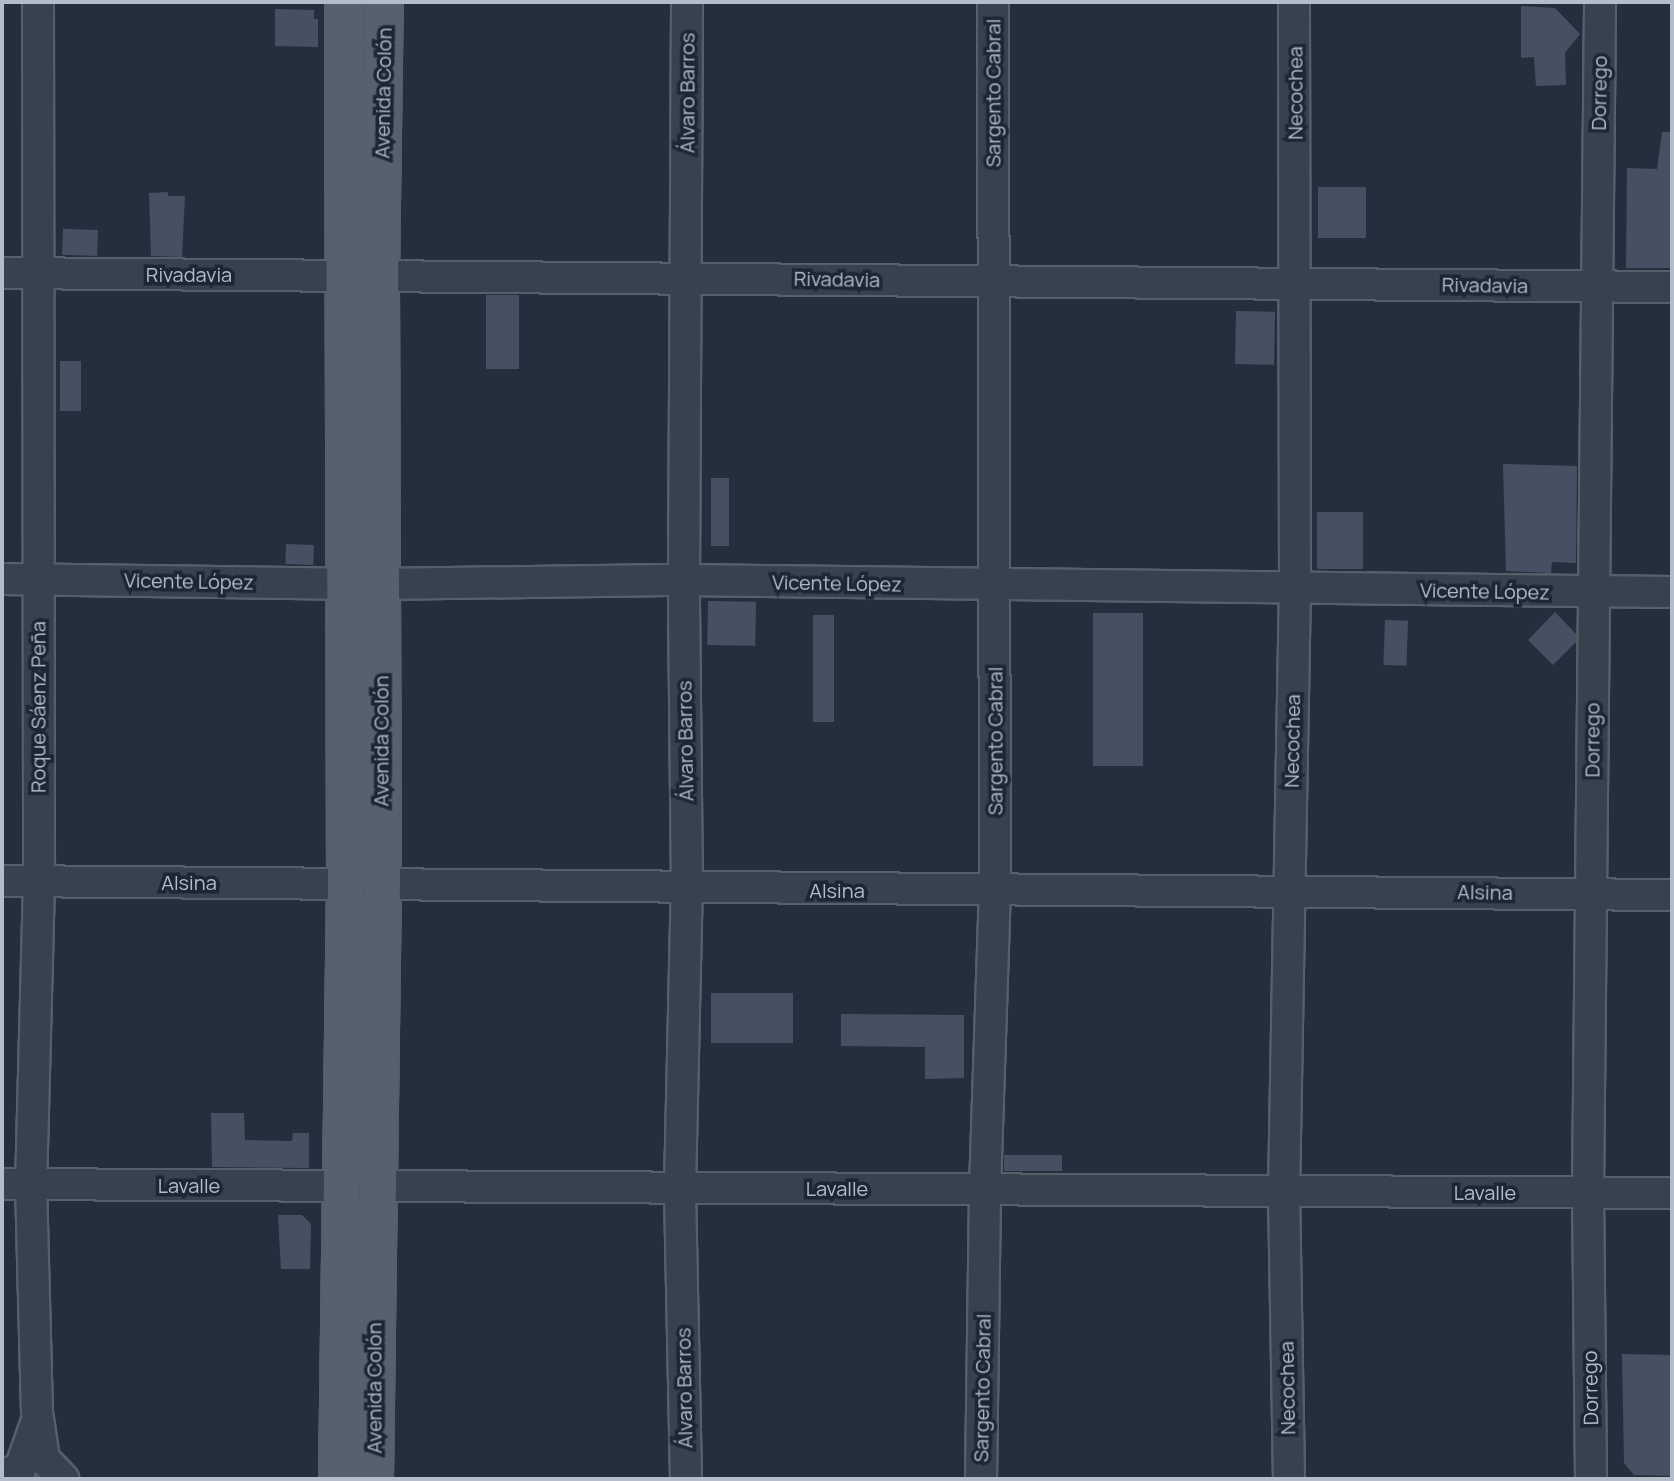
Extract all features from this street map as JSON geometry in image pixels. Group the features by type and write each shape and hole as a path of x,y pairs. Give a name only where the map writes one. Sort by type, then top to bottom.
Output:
{"main road":[{"name":"Avenida Colón","path":"344,2 342,275 346,883 374,1479"},
{"name":"Avenida Colón","path":"338,1479 382,883 380,275 384,2"}],"street":[{"name":"Roque Sáenz Peña","path":"37,1412 16,1184 39,882 38,2"},
{"name":"Álvaro Barros","path":"686,1479 680,1187 687,889 684,580 687,2"},
{"name":"Sargento Cabral","path":"981,1479 985,1189 995,892 993,2"},
{"name":"Necochea","path":"1289,1479 1284,1192 1295,586 1294,2"},
{"name":"Dorrego","path":"1591,1479 1588,1192 1600,2"},
{"name":"Rivadavia","path":"2,273 1672,287"},
{"name":"Vicente López","path":"2,579 380,584 684,580 1672,592"},
{"name":"Alsina","path":"2,881 995,892 1289,890 1672,895"},
{"name":"Lavalle","path":"16,1184 1672,1193"},
{"path":"2,1475 20,1469 26,1460 37,1412"},
{"path":"37,1412 44,1459 63,1479"}],"building":[{"path":"1521,6 1555,8 1580,34 1565,53 1566,85 1536,86 1534,57 1521,58"},
{"path":"275,9 314,10 314,19 318,19 318,47 275,46"},
{"path":"1662,132 1672,132 1672,268 1626,268 1627,168 1657,169"},
{"path":"1318,187 1366,187 1366,238 1318,238"},
{"path":"168,192 168,196 185,196 182,257 151,256 149,193"},
{"path":"63,229 98,230 97,256 62,255"},
{"path":"486,295 519,295 519,369 486,369"},
{"path":"1236,311 1275,312 1274,365 1235,364"},
{"path":"60,361 81,361 81,411 60,411"},
{"path":"1503,464 1577,466 1576,563 1552,562 1551,573 1506,571"},
{"path":"711,478 729,478 729,546 711,546"},
{"path":"1317,512 1363,512 1363,569 1317,569"},
{"path":"286,544 314,545 313,565 285,564"},
{"path":"708,601 756,602 755,646 707,645"},
{"path":"1555,612 1576,634 1576,642 1553,665 1528,640"},
{"path":"1093,613 1143,613 1143,766 1093,766"},
{"path":"813,615 834,615 834,722 813,722"},
{"path":"1385,620 1408,621 1406,666 1383,665"},
{"path":"711,993 793,993 793,1043 711,1043"},
{"path":"841,1014 964,1015 964,1078 925,1079 925,1047 841,1046"},
{"path":"211,1113 244,1113 245,1140 292,1141 293,1133 309,1133 309,1168 212,1167"},
{"path":"1004,1155 1062,1155 1062,1171 1004,1171"},
{"path":"278,1215 302,1215 311,1224 310,1269 281,1269"},
{"path":"1622,1354 1672,1355 1672,1476 1634,1475 1624,1463"}]}
